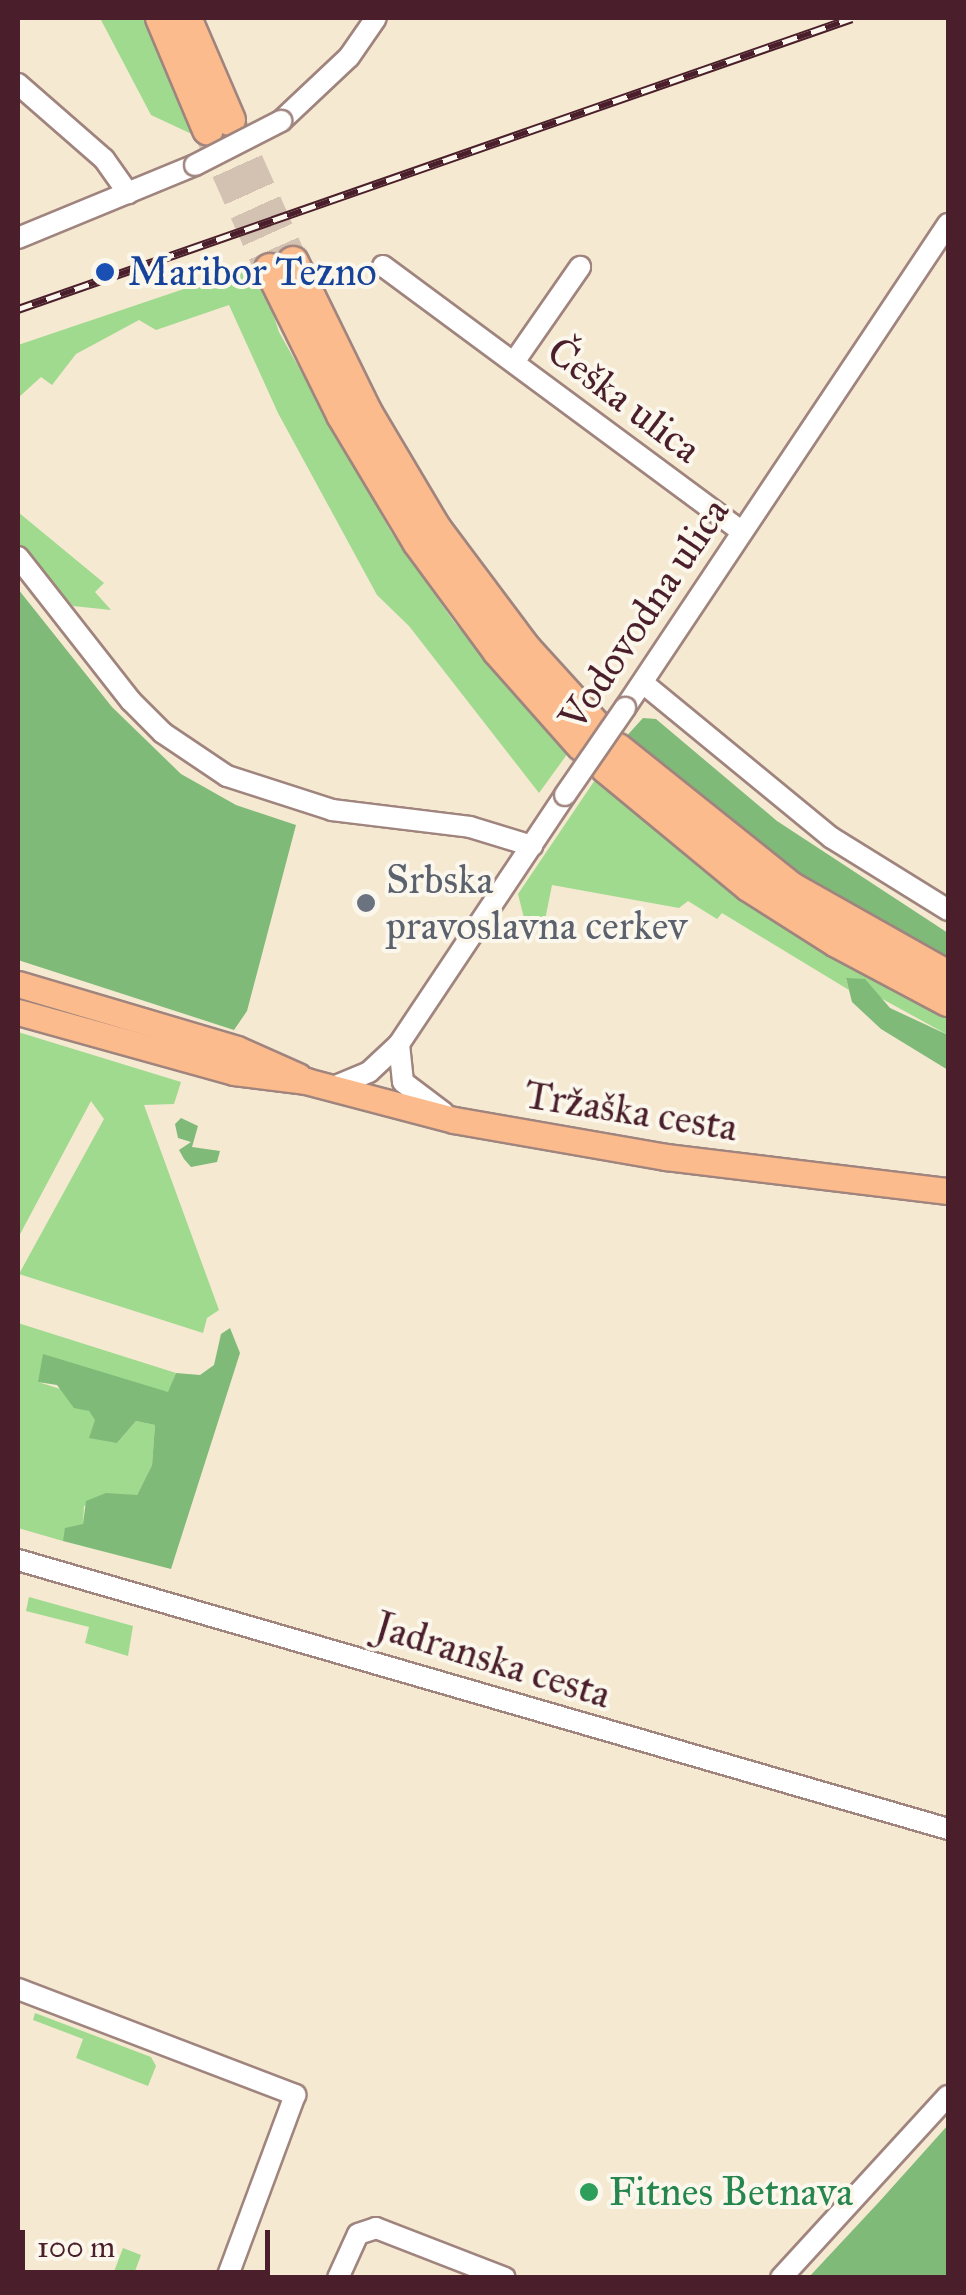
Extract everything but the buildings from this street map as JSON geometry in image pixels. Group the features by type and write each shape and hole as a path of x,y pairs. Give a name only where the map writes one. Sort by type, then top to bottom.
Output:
{"highway":[{"path":"160,18 219,125 186,18"},
{"path":"281,265 342,415 418,542 498,652 589,736"},
{"path":"948,976 790,887 612,758 786,911 948,1001"}],"main road":[{"name":"Tržaška cesta","path":"18,984 237,1049 319,1085"},
{"name":"Tržaška cesta","path":"18,1012 234,1072 319,1085 454,1120 666,1157 948,1191"}],"street":[{"path":"18,238 195,165 281,121 349,57 376,18"},
{"path":"18,84 104,159 128,193"},
{"name":"Vodovodna ulica","path":"319,1085 369,1072 399,1044 948,224"},
{"name":"Češka ulica","path":"383,266 741,531"},
{"name":"Češka ulica","path":"514,362 580,266"},
{"path":"18,558 131,700 163,732 228,776 318,807 470,828 532,846"},
{"path":"643,683 832,838 948,910"},
{"path":"399,1044 403,1082 454,1120"},
{"name":"Jadranska cesta","path":"18,1560 948,1830"},
{"path":"18,1989 295,2095 228,2278"},
{"path":"781,2278 948,2096"},
{"path":"338,2278 358,2234 376,2228 505,2278"}],"green space":[{"path":"100,18 153,18 196,136 151,115"},
{"path":"249,267 263,283 279,332 391,532 454,622 568,753 539,793 409,626 377,595 278,413 229,305 156,330 139,320 76,354 52,385 41,377 18,398 18,345"},
{"path":"18,512 104,583 95,592 111,610 73,606 18,543"},
{"path":"18,589 112,707 181,774 236,805 296,825 247,1011 234,1030 18,960"},
{"path":"643,718 656,719 777,821 948,933 948,965 815,892 623,740"},
{"path":"599,774 665,838 740,892 948,1010 948,1035 846,979 849,990 722,913 717,919 688,901 679,908 552,885 545,920 524,918 518,894"},
{"path":"846,978 865,979 890,1008 948,1035 948,1070 881,1029 852,1002"},
{"path":"18,1032 181,1082 174,1104 144,1105 219,1310 207,1318 203,1333 19,1274 104,1119 91,1101 18,1238"},
{"path":"181,1118 198,1126 192,1147 220,1151 217,1162 191,1167 184,1159 179,1150 191,1142 178,1138 175,1124"},
{"path":"18,1323 176,1373 169,1392 38,1382 67,1391 69,1400 89,1411 117,1443 136,1421 155,1425 152,1465 137,1495 84,1506 83,1524 63,1541 18,1528"},
{"path":"230,1328 240,1353 171,1569 63,1541 65,1528 83,1524 86,1501 106,1493 137,1495 152,1465 155,1425 136,1421 117,1443 89,1438 95,1420 89,1411 74,1408 57,1385 38,1382 43,1354 168,1392 176,1373 200,1375 214,1365 221,1334"},
{"path":"29,1597 133,1626 128,1656 85,1643 89,1627 26,1611"},
{"path":"35,2013 151,2057 156,2066 148,2086 76,2058 83,2039 33,2020"},
{"path":"948,2125 948,2277 809,2277 879,2202"},
{"path":"123,2248 141,2255 134,2274 142,2277 112,2277"}],"tunnel":[{"path":"230,120 293,262"},
{"path":"208,130 270,269"}],"railway":[{"path":"18,309 852,18"}],"place":[{"name":"Maribor Tezno","path":"105,272"},
{"name":"Srbska pravoslavna cerkev","path":"366,903"},
{"name":"Fitnes Betnava","path":"589,2192"}]}
